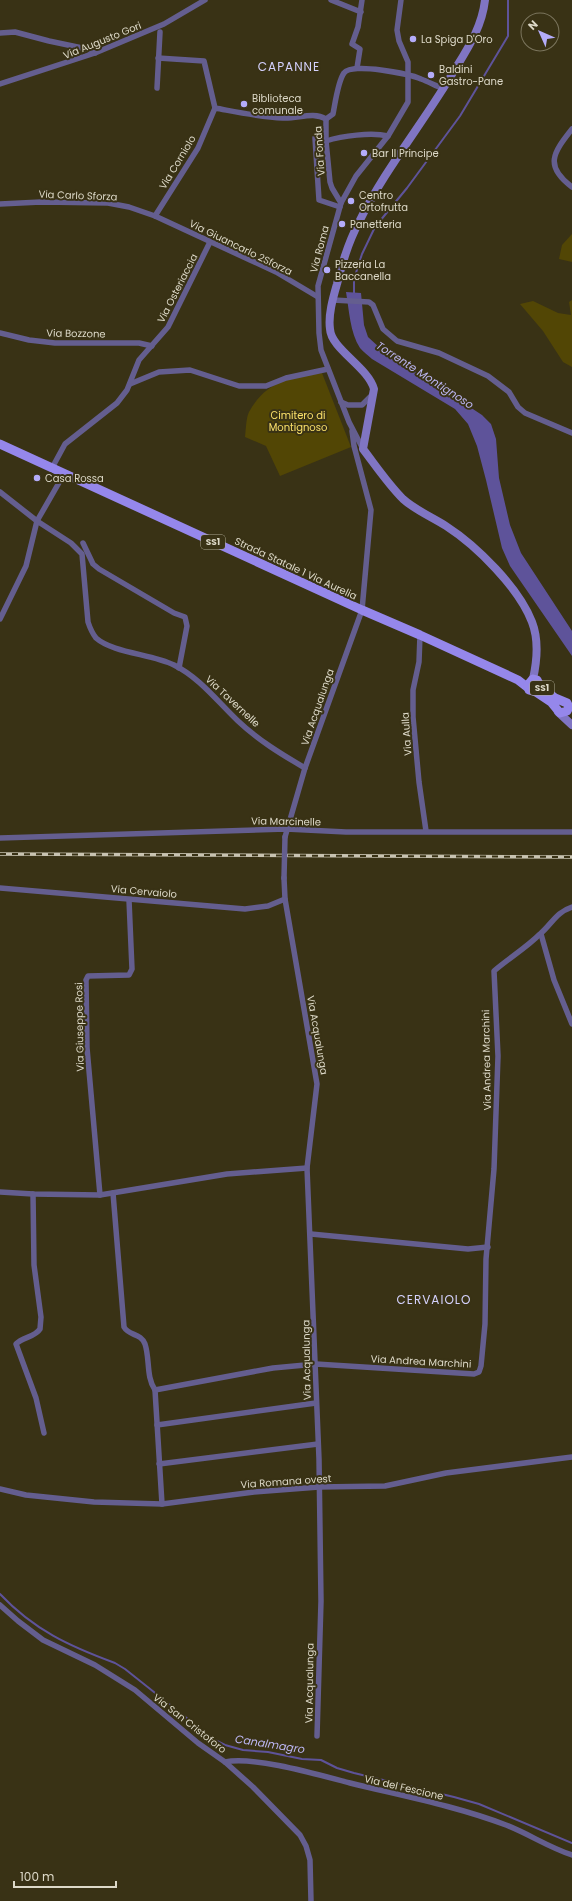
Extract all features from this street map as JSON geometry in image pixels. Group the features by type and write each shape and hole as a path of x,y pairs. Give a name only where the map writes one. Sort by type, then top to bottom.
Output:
{"main road":[{"name":"Strada Statale 1 Via Aurelia","path":"0,444 362,610 518,680 530,682 530,690 567,710"},
{"name":"SS1","path":"530,682 537,680 540,686 555,698 566,702 567,710"}],"street":[{"name":"Via Augusto Gori","path":"0,84 95,53 164,24 205,0"},
{"path":"330,0 361,12"},
{"path":"357,68 360,49 352,44 358,27 362,0"},
{"name":"Via Roma","path":"351,426 321,350 319,334 318,286 341,205 356,176 388,136 408,102 408,62 399,41 397,30 401,0"},
{"path":"363,449 373,394 372,383 335,342 330,330 343,260 359,222 382,181 444,89 479,29 485,0"},
{"path":"0,34 15,32 49,42 87,49 95,53"},
{"path":"157,88 160,32"},
{"path":"158,58 204,61 215,108 246,114 283,118 318,115 326,119 333,114 343,73 347,69 357,68 375,70 420,78 444,89"},
{"name":"Via Corniolo","path":"154,216 198,148 204,129 215,108"},
{"name":"Via Fonda","path":"326,119 326,141 330,177 332,188 341,205"},
{"path":"572,129 564,138 553,163 556,172 572,187"},
{"path":"326,141 337,138 359,136 388,136"},
{"path":"315,138 319,200 341,205"},
{"path":"317,179 330,177"},
{"name":"Via Carlo Sforza","path":"0,204 41,202 108,203 129,207 154,216"},
{"name":"Via Giuancarlo 2Sforza","path":"154,216 276,272 318,297"},
{"name":"Via Osteriaccia","path":"52,468 65,444 117,403 130,384 139,360 168,327 210,242"},
{"path":"336,300 365,301 373,305 383,329 397,341 439,353 488,376 509,392 518,407 525,413 572,433"},
{"name":"Via Bozzone","path":"0,333 29,340 55,343 139,342 152,346"},
{"path":"130,384 159,372 190,370 239,386 266,386 293,376 328,369"},
{"path":"342,402 348,405 362,405 373,394"},
{"path":"351,426 363,449 404,500 467,542 500,574 518,597 533,623 540,686"},
{"name":"Via Acqualunga","path":"317,1736 320,1601 319,1487 316,1364 307,1168 317,1084 285,899 285,837 286,829 305,768 362,610 371,510 354,446 351,426"},
{"path":"0,620 26,566 37,521 64,474"},
{"name":"Via Tavernelle","path":"0,492 37,521 71,543 82,554 88,622 90,630 97,638 112,646 155,658 178,668 202,683 239,721 269,747 305,768"},
{"path":"83,543 85,549 99,570 174,613 185,617 187,626 178,668"},
{"name":"Via Aulla","path":"420,635 419,662 413,690 412,717 426,831"},
{"path":"530,682 536,658"},
{"path":"567,710 572,725"},
{"name":"Via Marcinelle","path":"0,838 286,829 346,832 572,832"},
{"name":"Via Cervaiolo","path":"0,888 245,909 268,906 285,899"},
{"name":"Via Giuseppe Rosi","path":"100,1195 87,1048 86,980 88,976 129,975 132,969 130,900"},
{"path":"572,907 563,910 555,916 541,934 554,980 572,1024"},
{"name":"Via Andrea Marchini","path":"155,1390 273,1368 316,1364 474,1374 479,1372 481,1366 485,1324 497,1091 498,1056 494,972 541,934"},
{"path":"0,1192 100,1195 227,1174 307,1168"},
{"path":"113,1193 124,1327 128,1333 139,1336 145,1344 151,1380 155,1390 162,1504"},
{"path":"33,1194 34,1265 41,1317 40,1329 36,1334 19,1341 16,1344 36,1398 44,1433"},
{"path":"311,1234 461,1248 488,1247"},
{"path":"157,1425 316,1403"},
{"path":"159,1464 318,1444"},
{"name":"Via Romana ovest","path":"0,1489 26,1495 94,1502 162,1504 254,1492 319,1487 385,1486 446,1473 572,1457"},
{"name":"Via San Cristoforo","path":"0,1605 43,1640 95,1665 135,1690 198,1743 225,1762 253,1787 300,1835 306,1846 310,1860 311,1901"},
{"name":"Via del Fescione","path":"225,1762 237,1760 306,1772 462,1809 508,1826 545,1845 572,1855"}],"green space":[{"path":"572,234 572,262 559,259 562,245"},
{"path":"572,300 572,367 563,362 543,331 520,304 533,301 558,313 571,315 569,302"},
{"name":"Cimitero di Montignoso","path":"322,373 351,447 280,476 266,446 245,437 248,414 263,393 280,382 300,376"}],"shaded area":[{"path":"346,292 361,293 364,325 368,337 380,348 482,415 491,424 496,439 499,478 510,525 521,553 572,631 572,656 510,566 502,548 477,446 468,424 455,409 372,359 361,349 352,328"}],"waterway":[{"name":"Torrente Montignoso","path":"354,294 354,279 362,254 375,227 407,188 460,116 508,36 508,0"},
{"name":"Canalmagro","path":"0,1594 26,1618 53,1636 82,1650 115,1663 125,1669 213,1739 225,1745 243,1750 268,1752 302,1759 321,1760 337,1768 354,1773 479,1804 572,1843"}],"railway":[{"path":"0,854 572,857"}],"place":[{"name":"La Spiga D'Oro","path":"413,39"},
{"name":"Baldini Gastro-Pane","path":"431,75"},
{"name":"Biblioteca comunale","path":"244,104"},
{"name":"Bar Il Principe","path":"364,153"},
{"name":"Centro Ortofrutta","path":"351,201"},
{"name":"Panetteria","path":"342,224"},
{"name":"Pizzeria La Baccanella","path":"327,270"},
{"name":"Casa Rossa","path":"37,478"}],"district":[{"name":"CAPANNE","path":"289,67"},
{"name":"CERVAIOLO","path":"434,1300"}]}
